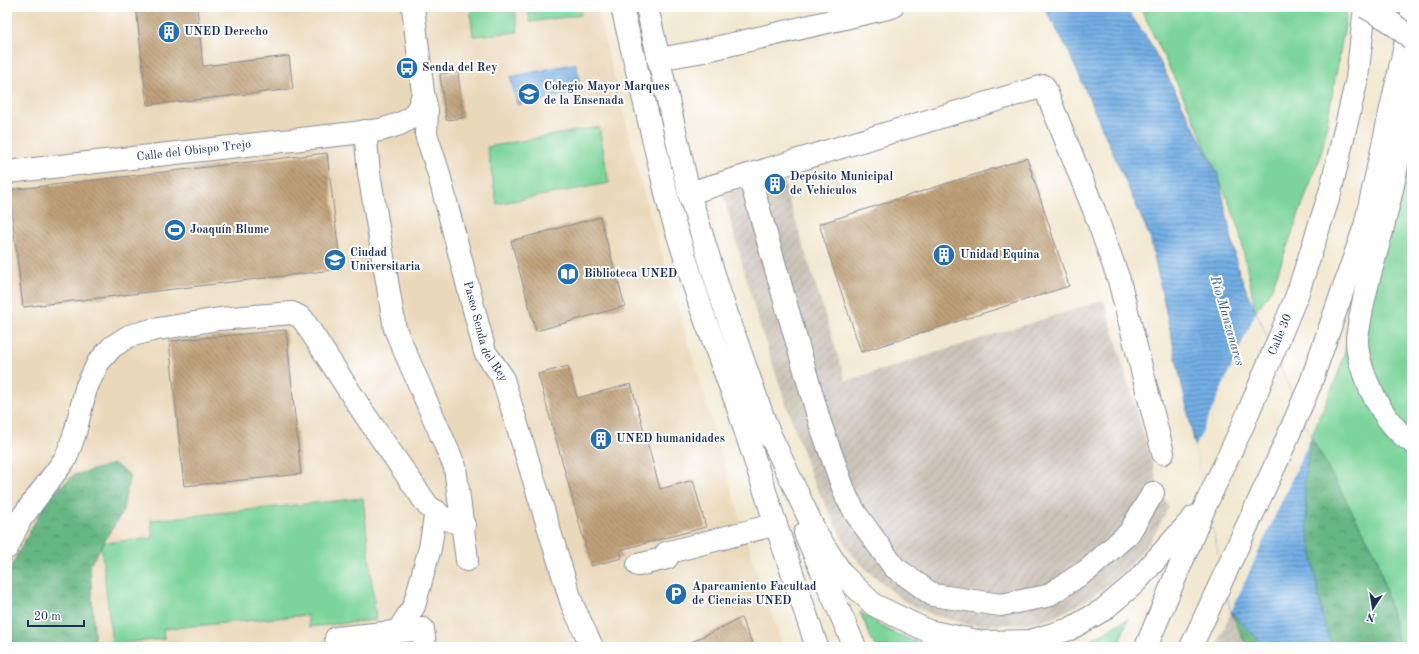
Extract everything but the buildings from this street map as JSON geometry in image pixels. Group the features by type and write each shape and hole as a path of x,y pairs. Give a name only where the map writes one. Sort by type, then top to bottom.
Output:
{"main road":[{"name":"Paseo Senda del Rey","path":"413,7 423,93 427,110 426,134 438,171 485,352 502,376 572,604 592,647"},
{"path":"622,7 670,210 702,311 737,405 817,647"},
{"path":"647,7 689,193 721,297 765,424 812,552 855,647"},
{"path":"658,59 698,52 846,12 892,7"},
{"path":"1365,7 1388,20 1412,39"},
{"name":"Calle 30","path":"1146,647 1206,504 1243,425 1297,295 1330,193 1357,79 1365,7"},
{"path":"1191,647 1276,464 1310,385 1365,226 1412,14"},
{"path":"1412,67 1408,109 1393,188 1362,306 1357,341 1362,366 1372,392 1386,418 1412,442"},
{"path":"689,193 1044,86 1094,210 1119,280 1163,453"},
{"name":"Calle del Obispo Trejo","path":"7,172 373,130 405,123 414,116 423,93"},
{"name":"Calle del Obispo Trejo","path":"373,130 412,135 430,146"},
{"path":"373,130 369,173 395,329 455,467 464,524 467,560"},
{"path":"750,175 820,423 846,496 856,514 894,567 933,595 1001,605 1047,596 1089,570 1129,533 1153,493"},
{"path":"7,548 20,520 66,458 75,433 86,388 98,363 112,347 129,336 152,330 219,319 292,313 302,318 376,431 428,506 444,518 464,524"},
{"path":"765,424 816,533 842,574 874,605 928,631 982,642 1030,641 1070,629 1103,610 1135,583 1206,504"},
{"path":"398,632 414,606 430,548 436,511"},
{"path":"638,565 667,558 666,553 769,526 775,522"},
{"path":"336,638 423,629 425,647"}],"shaded area":[{"name":"Ciudad Universitaria","path":"7,7 596,7 641,184 754,564 783,647 7,647"},
{"path":"781,175 846,381 1104,300 1159,487 1169,507 1155,533 1142,552 1120,575 1087,600 1052,618 1021,624 969,625 930,614 904,601 867,570 849,551 813,481 757,317 723,194"},
{"path":"1231,612 1247,647 1216,647"}],"green space":[{"path":"470,7 515,7 518,32 473,36"},
{"path":"528,7 580,7 581,15 530,22"},
{"path":"1140,7 1335,7 1347,14 1322,151 1272,288 1256,312 1238,225 1194,119"},
{"path":"599,127 609,183 497,204 487,147"},
{"path":"1412,131 1412,647 1400,647 1377,557 1311,437 1338,374"},
{"path":"1311,437 1377,557 1400,647 1247,647 1231,612"},
{"path":"114,464 130,475 123,511 90,565 95,647 13,647 7,598 7,574 48,498 74,475"},
{"path":"363,498 376,620 309,627 307,615 163,629 164,639 112,644 101,543 153,538 151,520"},
{"path":"860,612 890,631 929,647 875,647"},
{"path":"1129,618 1117,647 1080,647"}],"water":[{"name":"Río Manzanares","path":"1044,7 1125,7 1149,41 1218,174 1239,273 1311,437 1304,485 1308,531 1323,620 1332,647 1266,647 1231,612 1150,237 1067,48"},
{"path":"576,63 582,92 517,105 510,77"}],"pier":[{"path":"1256,312 1311,437 1231,612 1195,448"}],"place":[{"name":"UNED Derecho","path":"169,32"},
{"name":"Senda del Rey","path":"407,68"},
{"name":"Colegio Mayor Marques de la Ensenada","path":"529,94"},
{"name":"Depósito Municipal de Vehículos","path":"775,184"},
{"name":"Joaquín Blume","path":"175,230"},
{"name":"Unidad Equina","path":"944,255"},
{"name":"Ciudad Universitaria","path":"335,260"},
{"name":"Biblioteca UNED","path":"568,274"},
{"name":"UNED humanidades","path":"601,439"},
{"name":"Aparcamiento Facultad de Ciencias UNED","path":"676,594"}]}
